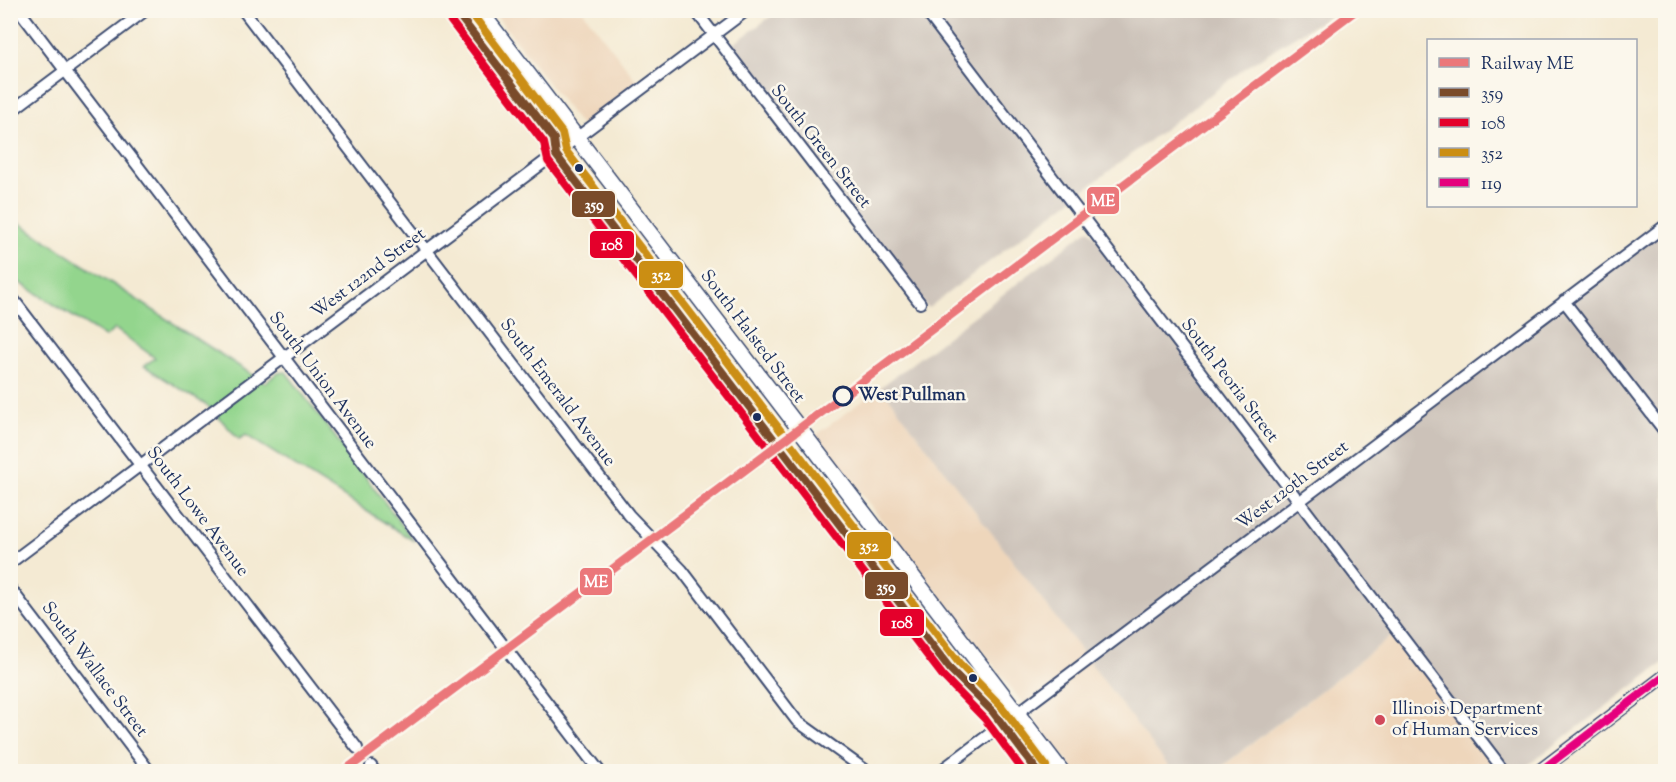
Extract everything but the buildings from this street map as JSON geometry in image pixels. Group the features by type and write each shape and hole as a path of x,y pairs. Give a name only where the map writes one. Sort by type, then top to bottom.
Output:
{"main road":[{"path":"455,10 554,139 556,155 777,445 951,670 993,712 1038,771"},
{"name":"South Halsted Street","path":"479,10 1062,771"}],"street":[{"name":"South Union Avenue","path":"19,10 600,771"},
{"path":"10,112 146,10"},
{"name":"South Emerald Avenue","path":"243,10 629,515 682,570 797,721 868,771"},
{"name":"South Green Street","path":"695,10 920,303"},
{"name":"West 122nd Street","path":"10,563 577,140 747,10"},
{"name":"South Peoria Street","path":"925,10 1505,771"},
{"name":"West 120th Street","path":"939,771 1665,225"},
{"name":"South Lowe Avenue","path":"10,295 357,748"},
{"path":"1564,301 1665,433"},
{"name":"South Wallace Street","path":"10,588 150,771"},
{"path":"1538,771 1665,676"}],"shaded area":[{"path":"493,11 583,11 643,89 586,132"},
{"path":"778,11 1337,11 1244,69 928,308 727,49"},
{"path":"1665,228 1665,662 1520,771 1503,771 1397,632 1216,771 1172,771 881,387 1089,229 1300,504"},
{"path":"881,387 1172,771 1075,771 816,435"},
{"path":"1397,632 1503,772 1216,772"}],"green space":[{"path":"10,217 265,383 277,374 286,372 414,541 246,435 239,439 208,406 144,366 155,358 115,329 105,337 11,277"}],"rail line":[{"name":"ME","path":"343,772 1356,10"}],"transit line":[{"name":"359","path":"455,10 554,139 556,155 951,670 993,712 1038,772"},
{"name":"352","path":"469,10 562,133 566,151 959,663 1001,706 1046,766"},
{"name":"108","path":"447,16 544,143 548,161 943,676 985,719 1024,772"},
{"name":"119","path":"1539,772 1666,675"}],"place":[{"name":"West Pullman","path":"843,396"},
{"name":"Illinois Department of Human Services","path":"1380,720"}]}
